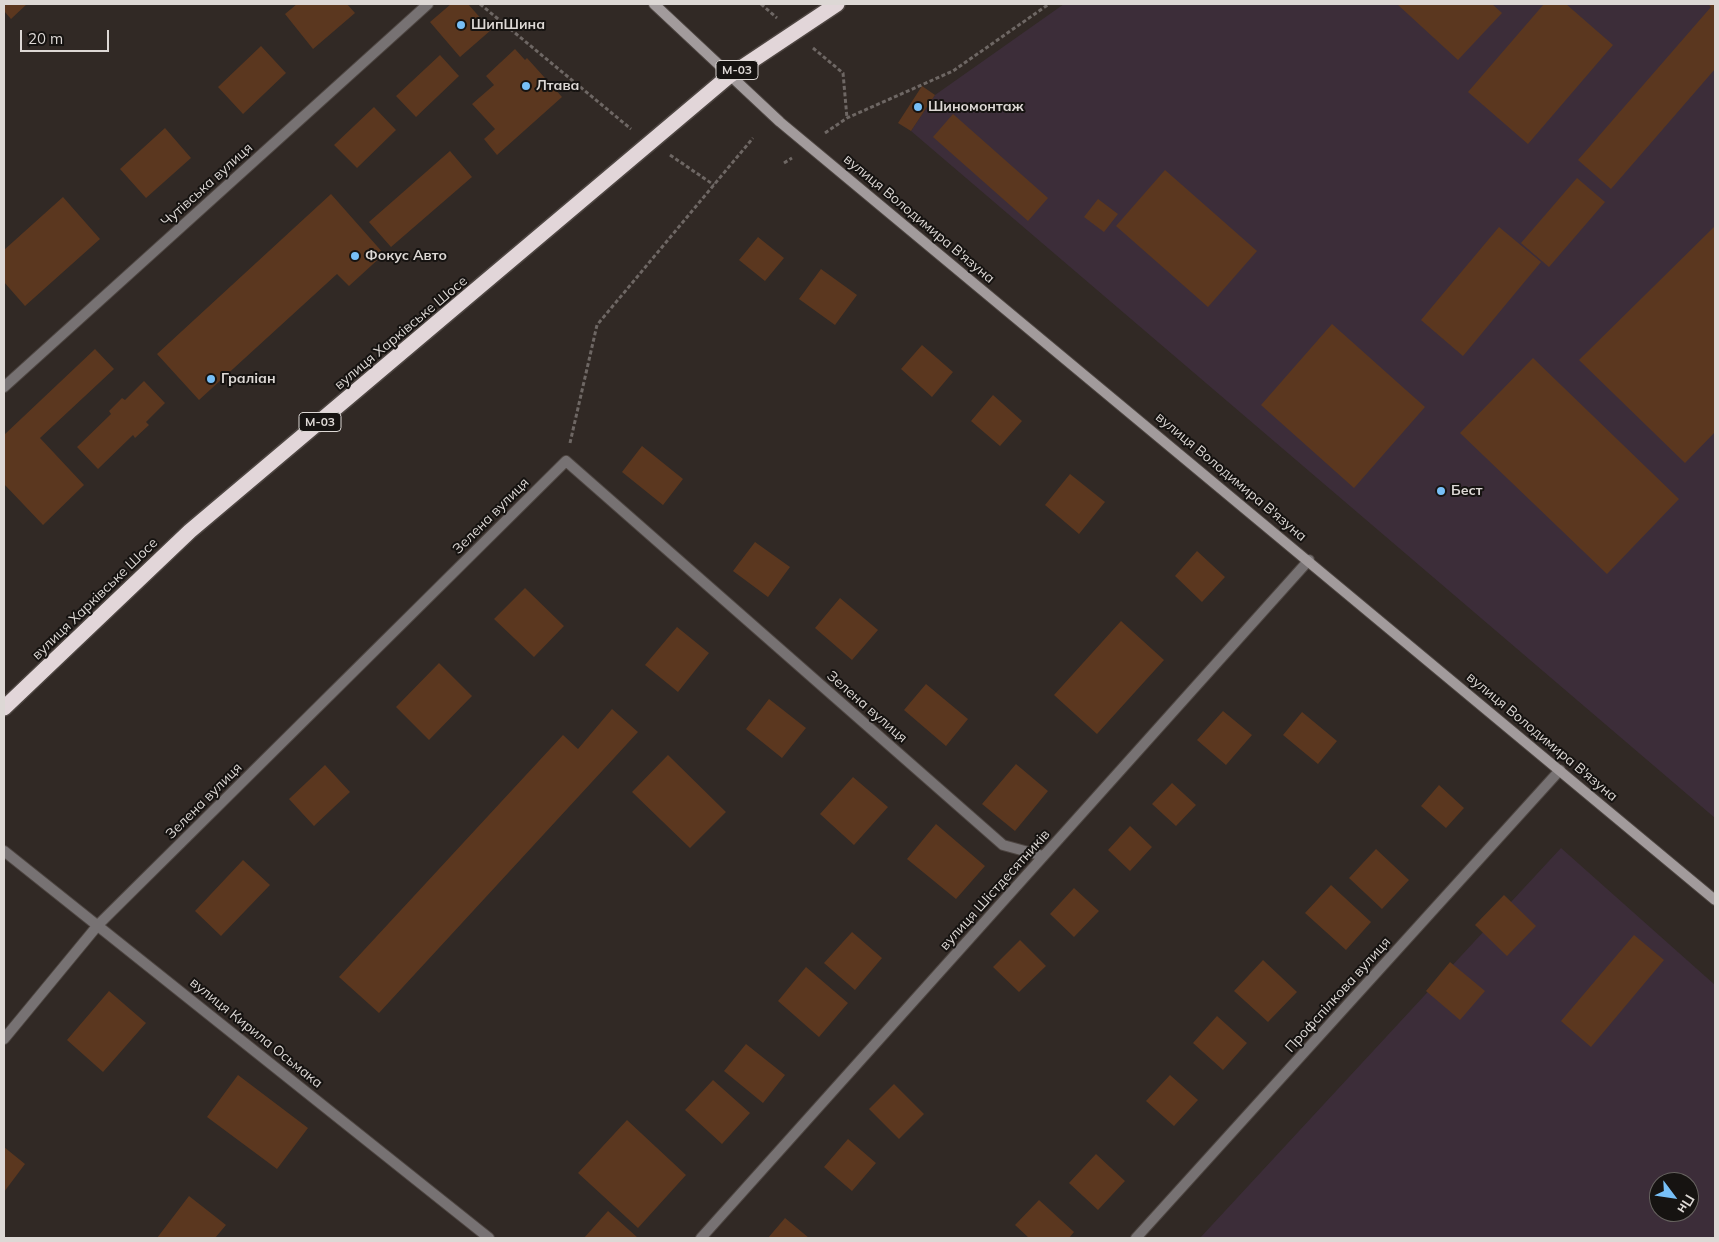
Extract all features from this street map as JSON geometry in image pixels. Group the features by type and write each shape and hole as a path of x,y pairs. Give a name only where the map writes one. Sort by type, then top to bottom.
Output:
{"highway":[{"name":"вулиця Харківське Шосе","path":"4,708 190,531 729,76 837,4"}],"main road":[{"name":"вулиця Володимира В'язуна","path":"654,4 729,76 787,128 1309,560 1715,900"}],"street":[{"name":"Чутівська вулиця","path":"4,387 428,4"},
{"name":"Зелена вулиця","path":"4,1039 98,925 566,461 1002,845 1043,856"},
{"name":"вулиця Шістдесятників","path":"701,1238 1309,560"},
{"name":"Профспілкова вулиця","path":"1136,1238 1560,770"},
{"name":"вулиця Кирила Осьмака","path":"4,851 489,1238"}],"path":[{"path":"480,4 616,118"},
{"path":"761,4 843,73 847,118 952,70 1048,4"},
{"path":"566,461 597,325 754,138"}],"shaded area":[{"path":"1064,4 1715,4 1715,818 911,131 935,95"},
{"path":"1561,848 1715,985 1715,1238 1200,1238"}],"building":[{"path":"4,4 27,4 11,19 4,11"},
{"path":"297,4 347,4 355,13 313,49 285,14"},
{"path":"451,4 468,4 491,30 460,57 430,22"},
{"path":"1397,4 1492,4 1502,13 1458,60"},
{"path":"1544,4 1566,4 1613,45 1528,144 1468,92"},
{"path":"1708,4 1715,4 1715,69 1611,189 1578,160 1711,7"},
{"path":"261,46 286,73 243,114 218,87"},
{"path":"515,49 525,60 527,58 562,97 497,155 484,139 495,129 472,104 494,85 486,76"},
{"path":"440,55 459,76 416,117 396,96"},
{"path":"922,86 935,95 911,131 898,123"},
{"path":"374,107 396,130 357,168 334,145"},
{"path":"953,114 1048,198 1028,221 933,137"},
{"path":"165,128 191,158 146,198 120,169"},
{"path":"450,151 472,177 391,247 369,222"},
{"path":"1165,170 1257,251 1208,307 1116,226"},
{"path":"1577,178 1605,202 1549,267 1521,243"},
{"path":"331,194 384,254 349,286 337,274 199,400 157,354"},
{"path":"63,197 100,239 25,306 4,282 4,250"},
{"path":"1098,199 1118,214 1104,232 1084,217"},
{"path":"1715,226 1715,432 1685,463 1579,360"},
{"path":"1499,227 1541,262 1463,356 1421,320"},
{"path":"758,237 784,258 765,281 739,260"},
{"path":"821,269 857,295 835,325 799,299"},
{"path":"1332,324 1425,407 1354,488 1261,405"},
{"path":"922,345 953,372 932,397 901,369"},
{"path":"95,349 114,369 40,438 84,485 43,525 4,484 4,435"},
{"path":"1533,358 1679,499 1607,574 1460,433"},
{"path":"144,381 165,403 146,422 149,425 135,438 133,435 98,469 77,447 111,414 109,411 122,398 125,400"},
{"path":"993,395 1022,421 1000,446 971,421"},
{"path":"642,446 683,479 663,505 622,472"},
{"path":"1070,474 1105,502 1079,534 1045,505"},
{"path":"755,542 790,567 768,597 733,571"},
{"path":"1197,551 1225,577 1202,602 1175,576"},
{"path":"525,588 564,626 534,657 494,619"},
{"path":"840,598 878,630 852,660 815,628"},
{"path":"1121,621 1164,660 1097,734 1054,695"},
{"path":"677,627 709,653 678,692 645,665"},
{"path":"439,663 472,696 429,740 396,707"},
{"path":"926,684 968,719 946,746 904,710"},
{"path":"769,699 806,728 782,758 746,729"},
{"path":"612,709 638,732 379,1013 339,977 563,735 578,749"},
{"path":"1223,711 1252,735 1226,765 1197,740"},
{"path":"1302,712 1337,741 1318,764 1283,735"},
{"path":"668,755 726,812 690,848 632,792"},
{"path":"1016,764 1048,791 1015,831 982,804"},
{"path":"325,765 350,792 314,826 289,799"},
{"path":"853,777 888,807 854,845 820,814"},
{"path":"1172,783 1196,805 1176,826 1152,804"},
{"path":"1439,785 1464,808 1446,828 1421,806"},
{"path":"936,824 985,866 956,899 907,859"},
{"path":"1130,826 1152,847 1130,871 1108,850"},
{"path":"1376,849 1409,880 1382,909 1349,878"},
{"path":"243,860 270,885 221,936 195,911"},
{"path":"1331,885 1371,922 1346,950 1305,913"},
{"path":"1074,888 1099,911 1074,937 1050,914"},
{"path":"1504,895 1536,926 1507,956 1475,925"},
{"path":"852,932 882,958 855,990 824,963"},
{"path":"1634,935 1664,960 1591,1047 1561,1021"},
{"path":"1020,940 1046,966 1019,992 993,967"},
{"path":"1263,960 1297,992 1268,1022 1234,991"},
{"path":"1450,962 1485,991 1460,1020 1426,991"},
{"path":"806,967 848,1003 819,1037 778,1001"},
{"path":"109,991 146,1023 103,1072 67,1040"},
{"path":"1217,1016 1247,1043 1223,1070 1193,1043"},
{"path":"746,1044 785,1075 763,1103 724,1071"},
{"path":"238,1075 308,1128 277,1169 207,1117"},
{"path":"1170,1075 1198,1100 1174,1126 1146,1101"},
{"path":"713,1080 750,1113 722,1144 685,1110"},
{"path":"894,1084 924,1114 899,1139 869,1109"},
{"path":"627,1120 686,1175 638,1228 578,1173"},
{"path":"848,1139 876,1163 852,1191 824,1167"},
{"path":"4,1147 25,1164 4,1192"},
{"path":"1096,1154 1125,1181 1098,1210 1069,1183"},
{"path":"189,1196 226,1225 215,1238 157,1238"},
{"path":"1039,1200 1074,1232 1069,1238 1029,1238 1015,1225"},
{"path":"608,1211 638,1238 584,1238"},
{"path":"785,1218 809,1238 768,1238"}],"place":[{"name":"ШипШина","path":"461,25"},
{"name":"Лтава","path":"526,86"},
{"name":"Шиномонтаж","path":"918,107"},
{"name":"Фокус Авто","path":"355,256"},
{"name":"Граліан","path":"211,379"},
{"name":"Бест","path":"1441,491"}]}
